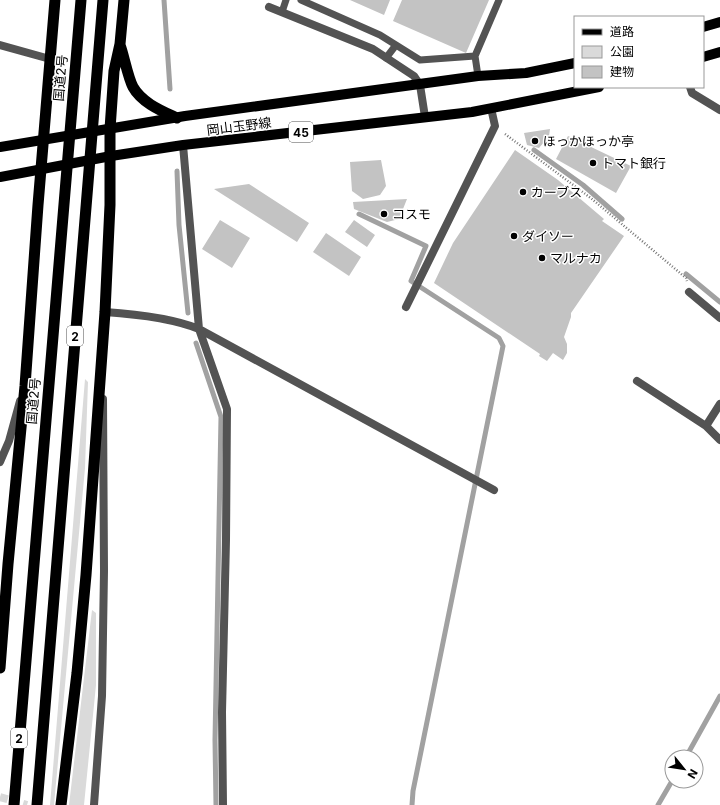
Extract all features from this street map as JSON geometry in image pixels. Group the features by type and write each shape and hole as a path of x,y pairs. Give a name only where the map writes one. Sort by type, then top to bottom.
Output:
{"highway":[{"path":"0,668 3,605 25,386 55,0"},
{"name":"国道2号","path":"14,805 80,0"},
{"name":"2","path":"37,805 103,0"},
{"path":"61,805 78,666 103,346 110,206 110,129 114,71 120,44 124,0"},
{"path":"120,44 133,87 144,99 158,109 177,118"}],"main road":[{"path":"704,27 720,22"},
{"path":"704,57 720,52"},
{"name":"岡山玉野線","path":"0,147 177,118 478,76 526,73 574,63"},
{"name":"岡山玉野線","path":"0,177 111,156 183,146 472,112 594,88"}],"street":[{"path":"269,7 374,50 414,76 420,85 426,117"},
{"path":"0,44 50,59"},
{"path":"690,88 692,93 720,110"},
{"path":"406,307 494,126 491,108"},
{"path":"183,146 199,329 227,409 222,712 223,805"},
{"path":"689,292 720,318"},
{"path":"105,312 131,314 188,324 199,329 494,490"},
{"path":"94,805 102,689 104,571 103,346"},
{"path":"637,380 706,426 720,440"},
{"path":"0,462 9,441 14,419 25,386"},
{"path":"706,426 720,404"}],"lane":[{"path":"282,12 286,0"},
{"path":"301,0 380,35 420,60 475,56"},
{"path":"478,76 475,56 499,0"},
{"path":"386,58 396,45"}],"path":[{"path":"494,126 592,199 686,278 689,292"}],"green space":[{"path":"85,379 88,382 85,468 54,805 50,805"},
{"path":"92,610 96,613 96,685 84,805 69,805"}],"building":[{"path":"350,0 390,0 384,15"},
{"path":"402,0 489,0 466,53 393,21"},
{"name":"ほっかほっか亭","path":"550,129 549,136 539,148 527,145 524,133"},
{"name":"トマト銀行","path":"568,136 631,166 616,193 556,159"},
{"path":"515,150 558,180 604,219 602,221 624,236 571,313 564,337 567,344 567,353 563,360 553,353 547,361 539,356 540,354 434,283 453,243"},
{"path":"381,160 386,186 380,195 363,199 352,191 350,162"},
{"path":"249,184 309,223 297,242 214,189"},
{"name":"コスモ","path":"407,199 399,219 387,222 354,209 353,202"},
{"path":"220,220 250,238 232,268 202,249"},
{"path":"354,220 375,235 367,247 345,232"},
{"path":"326,233 361,257 349,276 313,252"}],"waterway":[{"path":"164,0 170,89"},
{"path":"534,150 583,185 622,219"},
{"path":"177,171 179,225 188,313"},
{"path":"359,214 426,246 411,281 499,338 503,346 413,791 412,805"},
{"path":"686,274 720,302"},
{"path":"196,343 221,417 215,740 216,805"},
{"path":"690,749 720,696"},
{"path":"658,805 667,789"}],"tunnel":[{"path":"0,797 27,805"}],"place":[{"name":"ほっかほっか亭","path":"535,141"},
{"name":"トマト銀行","path":"593,163"},
{"name":"カーブス","path":"523,192"},
{"name":"コスモ","path":"384,214"},
{"name":"ダイソー","path":"514,236"},
{"name":"マルナカ","path":"542,258"}]}
